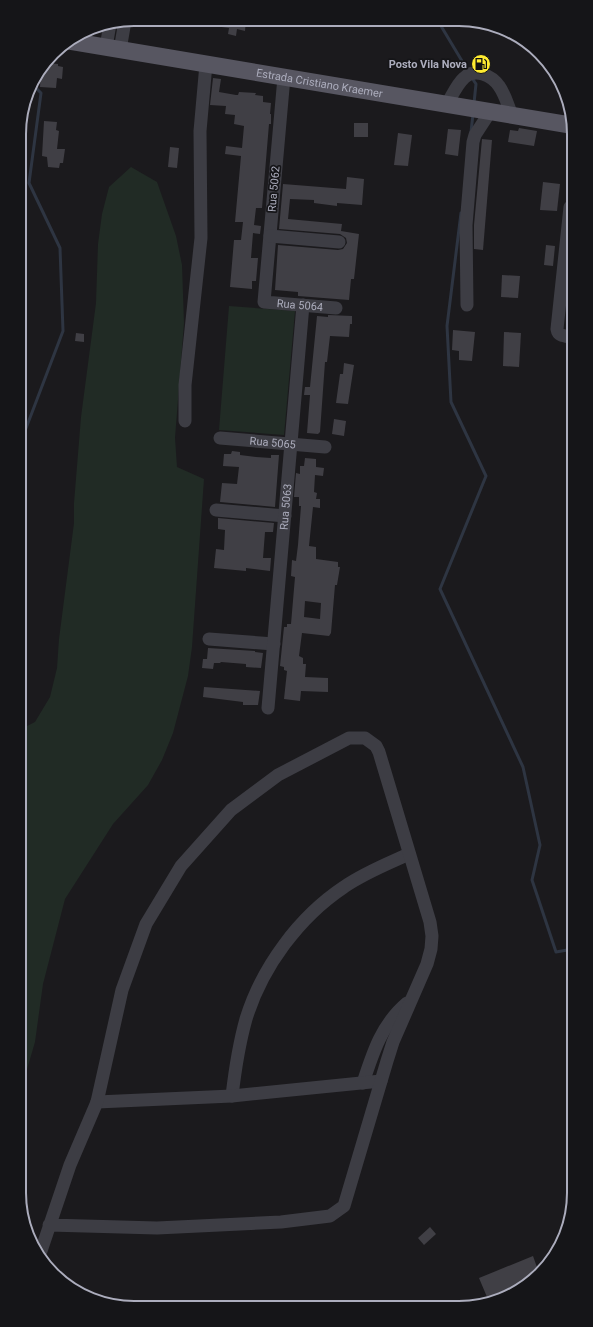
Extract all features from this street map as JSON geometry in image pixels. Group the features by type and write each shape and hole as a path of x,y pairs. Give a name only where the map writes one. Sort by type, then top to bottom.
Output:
{"main road":[{"name":"Estrada Cristiano Kraemer","path":"77,42 566,124"}],"street":[{"path":"113,48 122,27"},
{"path":"111,29 113,48"},
{"path":"184,421 184,385 201,238 200,131 206,64"},
{"path":"447,104 464,78 473,72 480,73 492,78 500,87 512,115"},
{"name":"Rua 5062","path":"264,302 284,77"},
{"path":"467,305 466,225 474,142 475,135 487,111"},
{"path":"270,236 339,242"},
{"path":"567,262 557,329 558,333 562,336 567,337"},
{"name":"Rua 5064","path":"264,302 336,308"},
{"name":"Rua 5063","path":"268,708 302,305"},
{"name":"Rua 5065","path":"220,438 325,447"},
{"path":"216,510 285,516"},
{"path":"209,639 274,644"},
{"path":"42,1249 49,1225 70,1165 97,1102 122,990 146,924 181,866 231,810 284,771 342,740 356,736 364,738 376,746 379,752 430,922 432,950 393,1042 344,1206 330,1216 281,1222 197,1227 49,1225"},
{"path":"232,1096 239,1048 255,995 265,976 284,947 308,917 345,886 370,872 409,854"},
{"path":"363,1083 376,1044 384,1030 392,1017 411,999"},
{"path":"97,1102 232,1096 381,1081"}],"shaded area":[{"path":"131,167 157,182 176,236 182,265 184,323 175,438 177,467 204,479 192,647 188,676 173,733 162,760 148,785 113,824 65,899 43,984 35,1042 26,1073 26,726 35,722 50,697 57,668 59,639 74,523 74,503 81,417 96,303 98,244 102,214 109,187"},
{"path":"229,306 295,311 284,435 219,430"}],"building":[{"path":"214,26 245,26 245,31 237,29 236,36 228,34 229,28"},
{"path":"52,64 58,64 58,66 63,67 62,79 57,78 56,88 40,87 40,80"},
{"path":"213,78 221,79 219,92 236,95 238,95 239,92 256,93 255,95 263,96 263,102 271,103 271,124 269,124 262,208 256,208 254,225 261,226 260,234 253,233 251,258 258,258 256,281 252,281 252,289 230,287 234,240 241,240 243,222 235,222 241,156 225,154 226,146 242,148 244,126 234,124 235,115 225,114 226,106 210,105"},
{"path":"44,121 57,122 56,130 59,131 57,149 65,149 63,163 60,163 59,168 48,167 47,157 42,156"},
{"path":"354,123 368,123 368,137 354,137"},
{"path":"519,128 537,131 534,146 508,142 510,130 518,131"},
{"path":"448,129 461,130 458,156 445,154"},
{"path":"398,133 412,135 408,166 394,165"},
{"path":"482,139 492,140 483,250 474,249 474,225"},
{"path":"170,147 179,148 177,168 168,167"},
{"path":"347,177 364,179 362,205 337,203 337,206 314,203 314,200 290,199 288,219 342,224 341,231 359,234 354,279 351,279 349,300 298,296 298,292 275,290 278,245 338,250 343,249 347,243 346,238 340,234 279,229 283,184 346,189"},
{"path":"543,182 560,184 557,211 540,210"},
{"path":"546,245 555,246 553,266 544,265"},
{"path":"502,275 520,276 518,298 501,297"},
{"path":"328,315 352,316 352,324 350,324 349,337 330,336 327,362 325,362 320,432 318,434 307,433 310,395 304,395 305,387 310,387 317,316 328,317"},
{"path":"453,330 475,332 472,361 459,360 459,351 452,350"},
{"path":"504,332 521,333 519,367 503,366"},
{"path":"76,333 84,334 84,342 75,341"},
{"path":"344,363 354,365 348,404 336,403 340,374 343,374"},
{"path":"334,419 346,421 344,436 332,434"},
{"path":"232,451 240,452 240,455 256,457 271,458 271,455 279,455 275,507 220,502 222,483 237,484 239,467 223,466 224,454 231,454"},
{"path":"305,458 316,459 316,467 324,468 323,476 315,475 314,492 317,493 316,499 320,499 320,508 313,507 309,546 316,547 316,559 338,562 338,567 340,567 337,585 335,585 331,633 329,636 302,633 299,656 303,658 303,664 306,664 305,677 328,678 328,692 301,691 300,701 284,699 287,671 284,670 284,667 280,666 284,627 287,627 287,624 291,624 295,577 291,576 292,560 296,561 298,545 301,506 299,506 299,497 294,497 296,473 300,474 300,466 304,466","holes":["305,601 321,603 320,619 304,617"]},
{"path":"218,518 274,523 273,532 265,532 263,558 271,558 270,571 246,568 246,571 214,568 216,549 224,550 225,530 218,529"},
{"path":"208,648 255,651 263,653 261,668 246,667 246,664 221,662 214,663 213,669 202,668 203,659 207,659"},
{"path":"204,687 260,691 258,705 243,705 243,702 203,697"},
{"path":"430,1227 436,1234 424,1245 418,1238"},
{"path":"533,1256 537,1267 513,1287 487,1297 479,1278"}],"waterway":[{"path":"441,26 468,71"},
{"path":"472,78 476,84 474,103"},
{"path":"26,428 63,331 60,248 29,183 41,93 36,88"},
{"path":"471,132 473,114"},
{"path":"461,213 447,326 451,402 486,476 440,589 523,767 540,845 532,880 556,952 567,950"}],"place":[{"name":"Posto Vila Nova","path":"481,64"}]}
